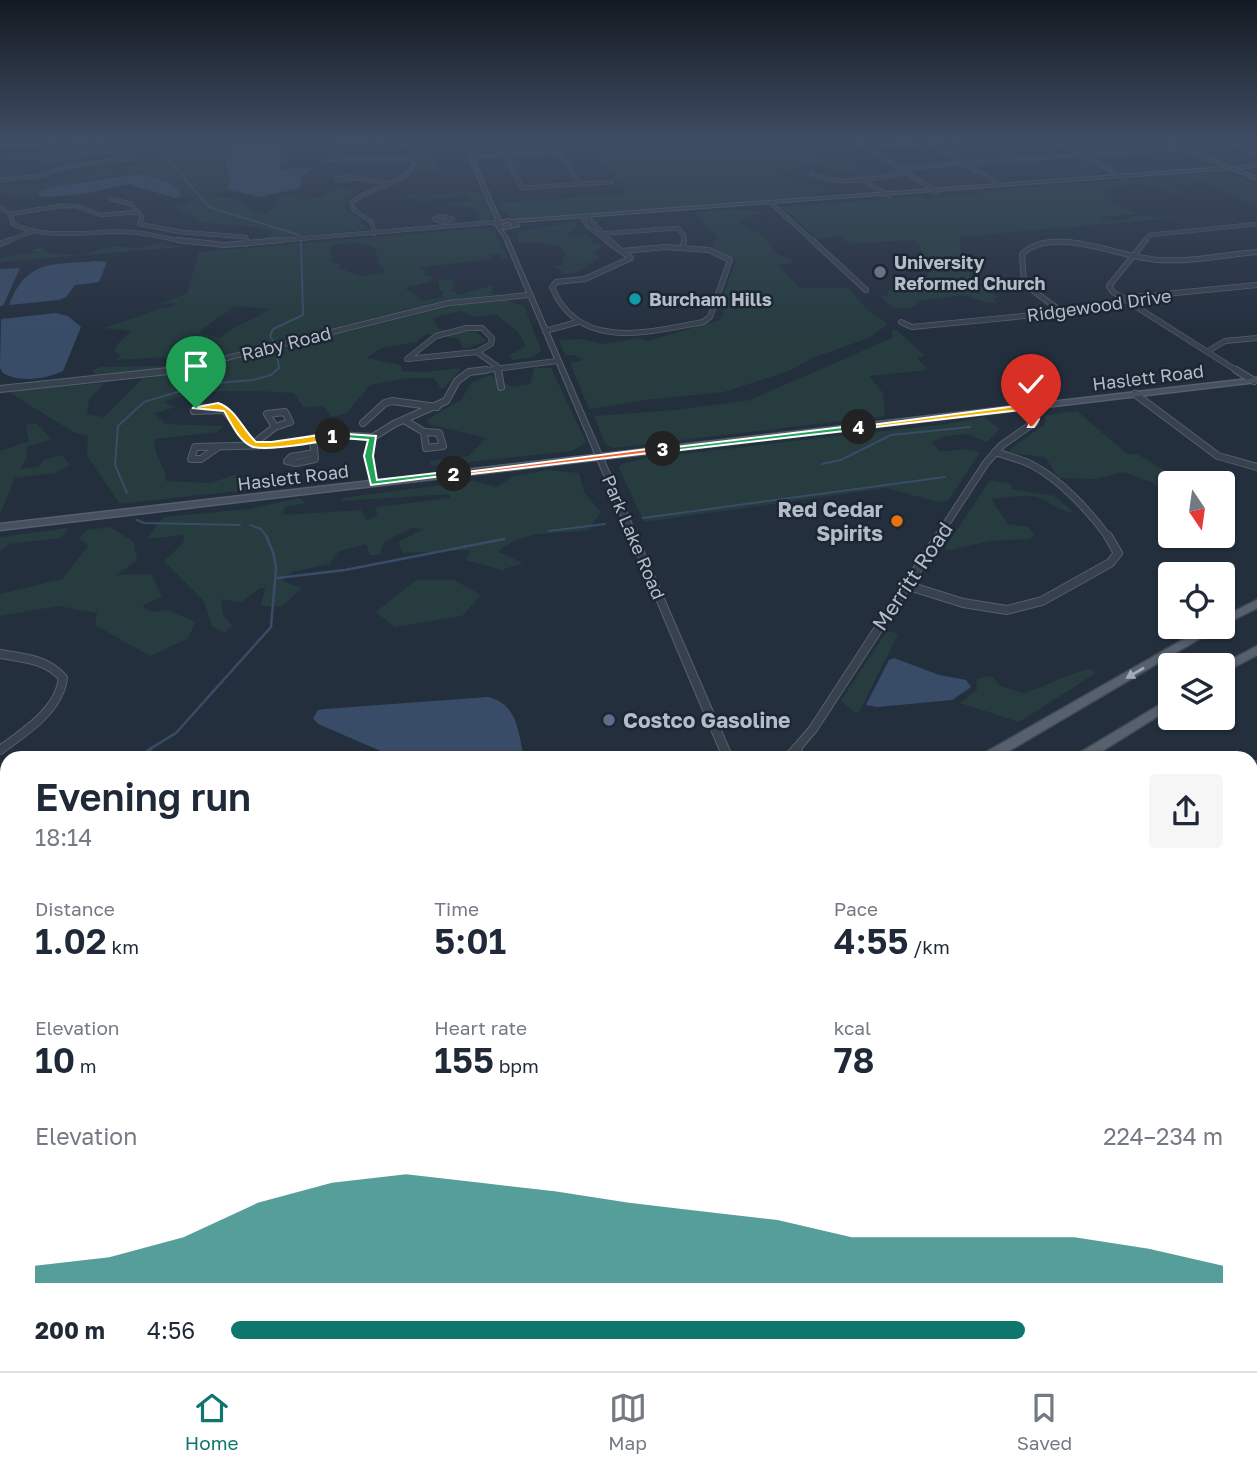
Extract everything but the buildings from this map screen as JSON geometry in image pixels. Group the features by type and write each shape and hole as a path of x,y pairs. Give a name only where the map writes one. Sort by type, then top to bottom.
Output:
{"main road":[{"name":"Haslett Road","path":"0,527 1255,380"},
{"path":"1235,615 1257,603"},
{"path":"998,751 1193,639"},
{"path":"1235,662 1257,650"},
{"path":"1092,751 1158,710"}],"street":[{"path":"129,232 142,218 131,204"},
{"path":"351,204 354,210 372,222 374,234"},
{"name":"Park Lake Road","path":"492,204 725,751"},
{"path":"0,207 10,214 13,224 33,231 66,234 129,232 201,244 374,234 758,204"},
{"path":"772,204 866,290"},
{"path":"10,214 69,205 101,215 138,212"},
{"path":"496,214 513,224"},
{"path":"585,217 601,234 621,251 631,258 585,279 561,280 552,287 556,297 578,322 604,331 638,334 705,321 710,317 730,260 709,250 682,247 621,251"},
{"path":"444,222 447,228"},
{"path":"139,224 181,232 246,237 246,243"},
{"path":"506,239 513,224"},
{"path":"1255,380 1113,292 1109,286 1147,236 1153,233 1257,224"},
{"path":"601,234 678,228 684,235 682,247"},
{"path":"0,244 33,231"},
{"path":"168,237 181,232"},
{"path":"1062,312 1024,284 1024,249 1036,244 1058,242 1160,260 1257,252"},
{"name":"Ridgewood Drive","path":"901,322 913,327 1062,312 1099,308 1124,298 1257,285"},
{"name":"Raby Road","path":"0,389 169,372 449,303 529,295"},
{"path":"545,331 578,322"},
{"path":"477,352 491,344 492,338 482,328 467,328 436,336 407,359 477,352 498,367 501,387"},
{"path":"1208,351 1225,341 1257,338"},
{"path":"218,447 272,445 335,435 373,438 446,401 457,381 468,372 557,361"},
{"path":"1138,394 1218,456 1257,467"},
{"path":"363,424 392,401 437,407"},
{"name":"Merritt Road","path":"795,751 813,729 995,452 1035,422 1033,416 1023,408"},
{"path":"227,410 241,433 253,444"},
{"path":"404,420 424,432"},
{"path":"253,444 275,427"},
{"path":"313,438 314,453"},
{"path":"373,438 369,456 374,483"},
{"path":"906,585 981,607 1013,610 1029,606 1088,577 1115,559 1118,553 1112,538 1046,475 1030,464 995,452"},
{"path":"0,654 48,663 60,673 63,682 60,697 51,710 0,750"}],"green space":[{"path":"244,204 252,212 265,212 255,214 267,215 268,211 278,208 274,204 344,204 348,212 360,219 367,229 264,240 274,233 250,226 201,222 197,216 183,215 175,206"},
{"path":"487,204 492,216 485,222 469,224 469,221 479,220 479,214 471,208 441,205"},
{"path":"498,204 737,204 526,220 509,216"},
{"path":"820,204 1115,204 1136,214 1099,217 1106,221 1130,219 1131,216 1185,217 957,237 960,238 961,253 966,254 971,278 987,281 980,285 999,297 993,299 996,302 990,303 962,295 921,301 911,308 894,308 880,296 887,295 889,290 924,285 929,275 919,244 913,240 843,244 849,241 842,236 817,238 782,207"},
{"path":"732,209 764,212 737,221 761,234 777,254 790,258 794,263 778,265 800,288 849,288 866,309 888,324 869,338 812,358 789,371 724,392 589,409 570,363 583,360 574,355 565,355 559,340 583,339 601,344 638,338 647,341 720,320 728,303 723,296 736,261 712,247 718,235 709,231 694,213"},
{"path":"575,222 577,225 567,236 581,237 585,234 593,240 591,243 603,246 594,252 599,258 576,273 563,274 561,270 552,267 564,264 562,260 565,255 562,248 540,242 519,243 518,233 521,231"},
{"path":"483,228 494,231 509,258 502,259 500,254 491,255 491,258 485,260 422,267 421,269 427,271 423,275 433,276 431,281 405,288 424,301 441,297 444,291 440,291 438,280 452,279 455,289 449,291 455,291 457,295 494,286 491,292 493,295 426,306 162,371 91,376 95,373 92,370 100,367 165,366 171,360 164,357 118,360 120,354 114,351 120,341 132,331 104,328 174,306 176,303 157,304 187,294 199,252","holes":["359,243 378,249 374,252 384,272 361,276 339,268 341,264 331,262 330,258 335,256 331,255 330,248 337,244","235,306 269,309 221,338 200,333"]},
{"path":"164,242 183,247 0,262 0,259 10,256 39,253 32,250 41,247 50,253 69,255 113,246 138,248"},
{"path":"504,300 524,306 541,350 534,357 512,360 509,356 526,346 518,332 496,314 474,317 461,311 432,318 439,329 476,332 487,341 464,349 459,339 426,334 417,342 381,348 366,358 401,365 401,371 424,372 462,368 442,390 434,378 407,378 370,385 347,413 332,417 323,406 304,408 294,393 210,392 164,402 176,407 155,413 165,424 224,426 217,432 155,439 155,450 166,481 211,483 234,475 263,483 256,489 120,504 87,456 88,436 75,433 7,391 105,383 89,399 87,414 104,417 142,379 459,305"},
{"path":"896,329 925,356 917,358 928,370 869,376 883,393 885,416 613,448 605,444 594,416 676,410 750,400 892,338 892,330"},
{"path":"534,368 551,368 586,442 572,451 431,466 429,461 469,456 486,438 428,424 427,419 460,401 472,382 490,375 512,387 530,384"},
{"path":"1077,411 1126,453 1139,455 1165,471 1158,471 1158,488 1151,482 1123,472 1096,479 1059,478 1045,457 1012,453 1009,450 1045,424 1045,415"},
{"path":"984,417 1000,429 987,442 968,434 946,436 932,442 940,452 963,449 980,452 948,501 938,502 886,488 644,522 619,468 622,464 646,458 946,424"},
{"path":"36,423 52,440 27,446 26,459 20,469 38,467 44,460 62,455 70,465 55,473 15,478 0,514 0,451 29,441 26,425"},
{"path":"549,470 579,473 584,492 601,512 588,531 540,534 517,540 498,552 523,563 502,570 465,560 471,550 402,553 398,542 424,529 412,528 384,542 380,555 370,555 366,544 339,551 329,564 292,572 282,581 302,588 282,606 261,606 265,588 260,588 241,602 221,599 223,614 232,626 224,633 212,626 204,601 164,561 183,543 185,535 147,539 163,517 250,509 299,498 306,503 285,507 283,515 361,510 367,520 377,516 376,507 450,498 450,494 342,501 342,498 474,481 497,487 513,476"},
{"path":"990,480 1011,484 1012,489 1055,496 1074,513 1061,510 1038,497 991,499 1008,524 1028,527 1034,534 1030,539 989,541 952,550 944,549"},
{"path":"110,527 134,542 137,560 116,575 151,574 162,596 142,606 152,612 167,610 196,622 187,639 150,656 95,625 97,613 58,606 0,616 0,594 62,579 88,546 79,538 87,530"},
{"path":"68,528 61,538 9,544 0,551 0,537"},
{"path":"416,580 454,580 481,595 462,616 395,627 376,612"},
{"path":"886,632 898,634 859,712 855,713 841,701"},
{"path":"1091,669 1096,673 1019,722 960,703 977,690 976,679 991,676 1001,686 1025,694 1063,677"}],"water":[{"path":"107,262 99,282 75,285 66,297 59,300 9,305 16,290 33,271 55,264"},
{"path":"20,268 4,304 0,307 0,269"},
{"path":"56,313 68,316 81,327 63,371 33,379 17,378 3,373 0,368 1,319"},
{"path":"894,658 939,675 966,680 971,687 952,700 877,707 866,705 889,660"},
{"path":"488,697 498,701 511,713 523,751 381,751 318,724 313,718 318,710"}],"waterway":[{"path":"206,204 299,235"},
{"path":"274,343 270,336 273,329 303,315 301,241"},
{"path":"127,493 115,465 118,426 144,402 205,384 253,380 271,375 279,368 276,350"},
{"path":"822,464 841,460 891,435 970,427"},
{"path":"643,518 945,477"},
{"path":"137,520 144,523 240,525"},
{"path":"549,531 605,524"},
{"path":"250,525 261,529 268,538"},
{"path":"148,750 176,733 271,627 276,568 266,536"},
{"path":"277,578 345,570 504,539"}],"place":[{"name":"University Reformed Church","path":"880,272"},
{"name":"Burcham Hills","path":"635,299"},
{"name":"Red Cedar Spirits","path":"897,521"},
{"name":"Costco Gasoline","path":"609,720"}],"route":[{"path":"196,408 222,406 231,414 241,433 258,445 335,435 373,438 369,456 374,483 1023,408 1035,419 1031,426"}]}
